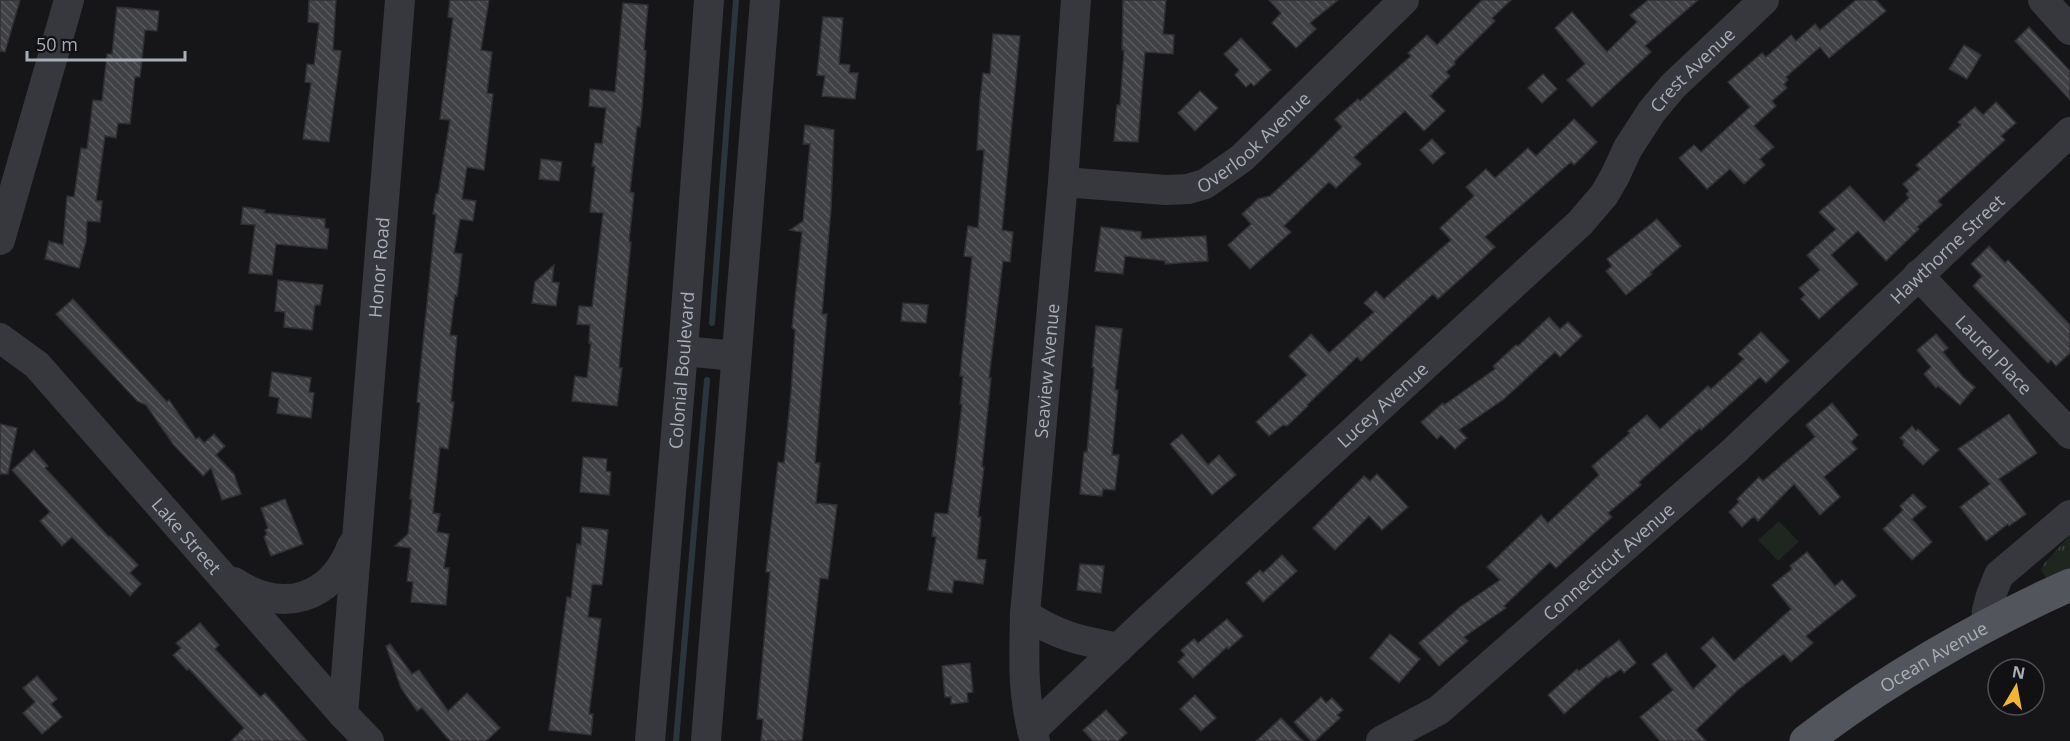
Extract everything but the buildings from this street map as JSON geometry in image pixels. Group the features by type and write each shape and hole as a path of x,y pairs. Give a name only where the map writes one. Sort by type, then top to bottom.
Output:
{"main road":[{"name":"Ocean Avenue","path":"1806,741 1862,700 1986,626 2070,585"}],"street":[{"path":"0,240 69,0"},
{"name":"Honor Road","path":"343,714 400,0"},
{"name":"Colonial Boulevard","path":"650,741 683,351 709,0"},
{"path":"706,741 765,0"},
{"name":"Seaview Avenue","path":"1034,736 1025,701 1025,614 1076,0"},
{"name":"Overlook Avenue","path":"1062,182 1166,190 1188,189 1205,184 1242,158 1404,0"},
{"name":"Crest Avenue","path":"1628,148 1652,111 1673,86 1764,0"},
{"path":"2043,0 2070,30"},
{"name":"Hawthorne Street","path":"1824,366 2070,132"},
{"name":"Lucey Avenue","path":"1034,736 1119,648 1580,223 1604,195 1628,148"},
{"name":"Laurel Place","path":"1918,275 2070,434"},
{"name":"Lake Street","path":"0,338 37,365 369,741"},
{"path":"683,351 736,356"},
{"name":"Connecticut Avenue","path":"1381,741 1439,710 1734,451 1824,366"},
{"path":"1986,626 1989,602 1999,576 2070,515"},
{"name":"Honor Road","path":"222,574 243,588 269,598 292,599 305,596 328,584 343,565 357,534"},
{"path":"1025,614 1045,627 1071,639 1119,648"}],"green space":[{"path":"1779,521 1799,542 1778,561 1758,540"},
{"path":"2070,535 2070,571 2046,578 2041,570 2043,565"}],"waterway":[{"path":"712,323 736,0"},
{"path":"676,741 707,380"}]}
